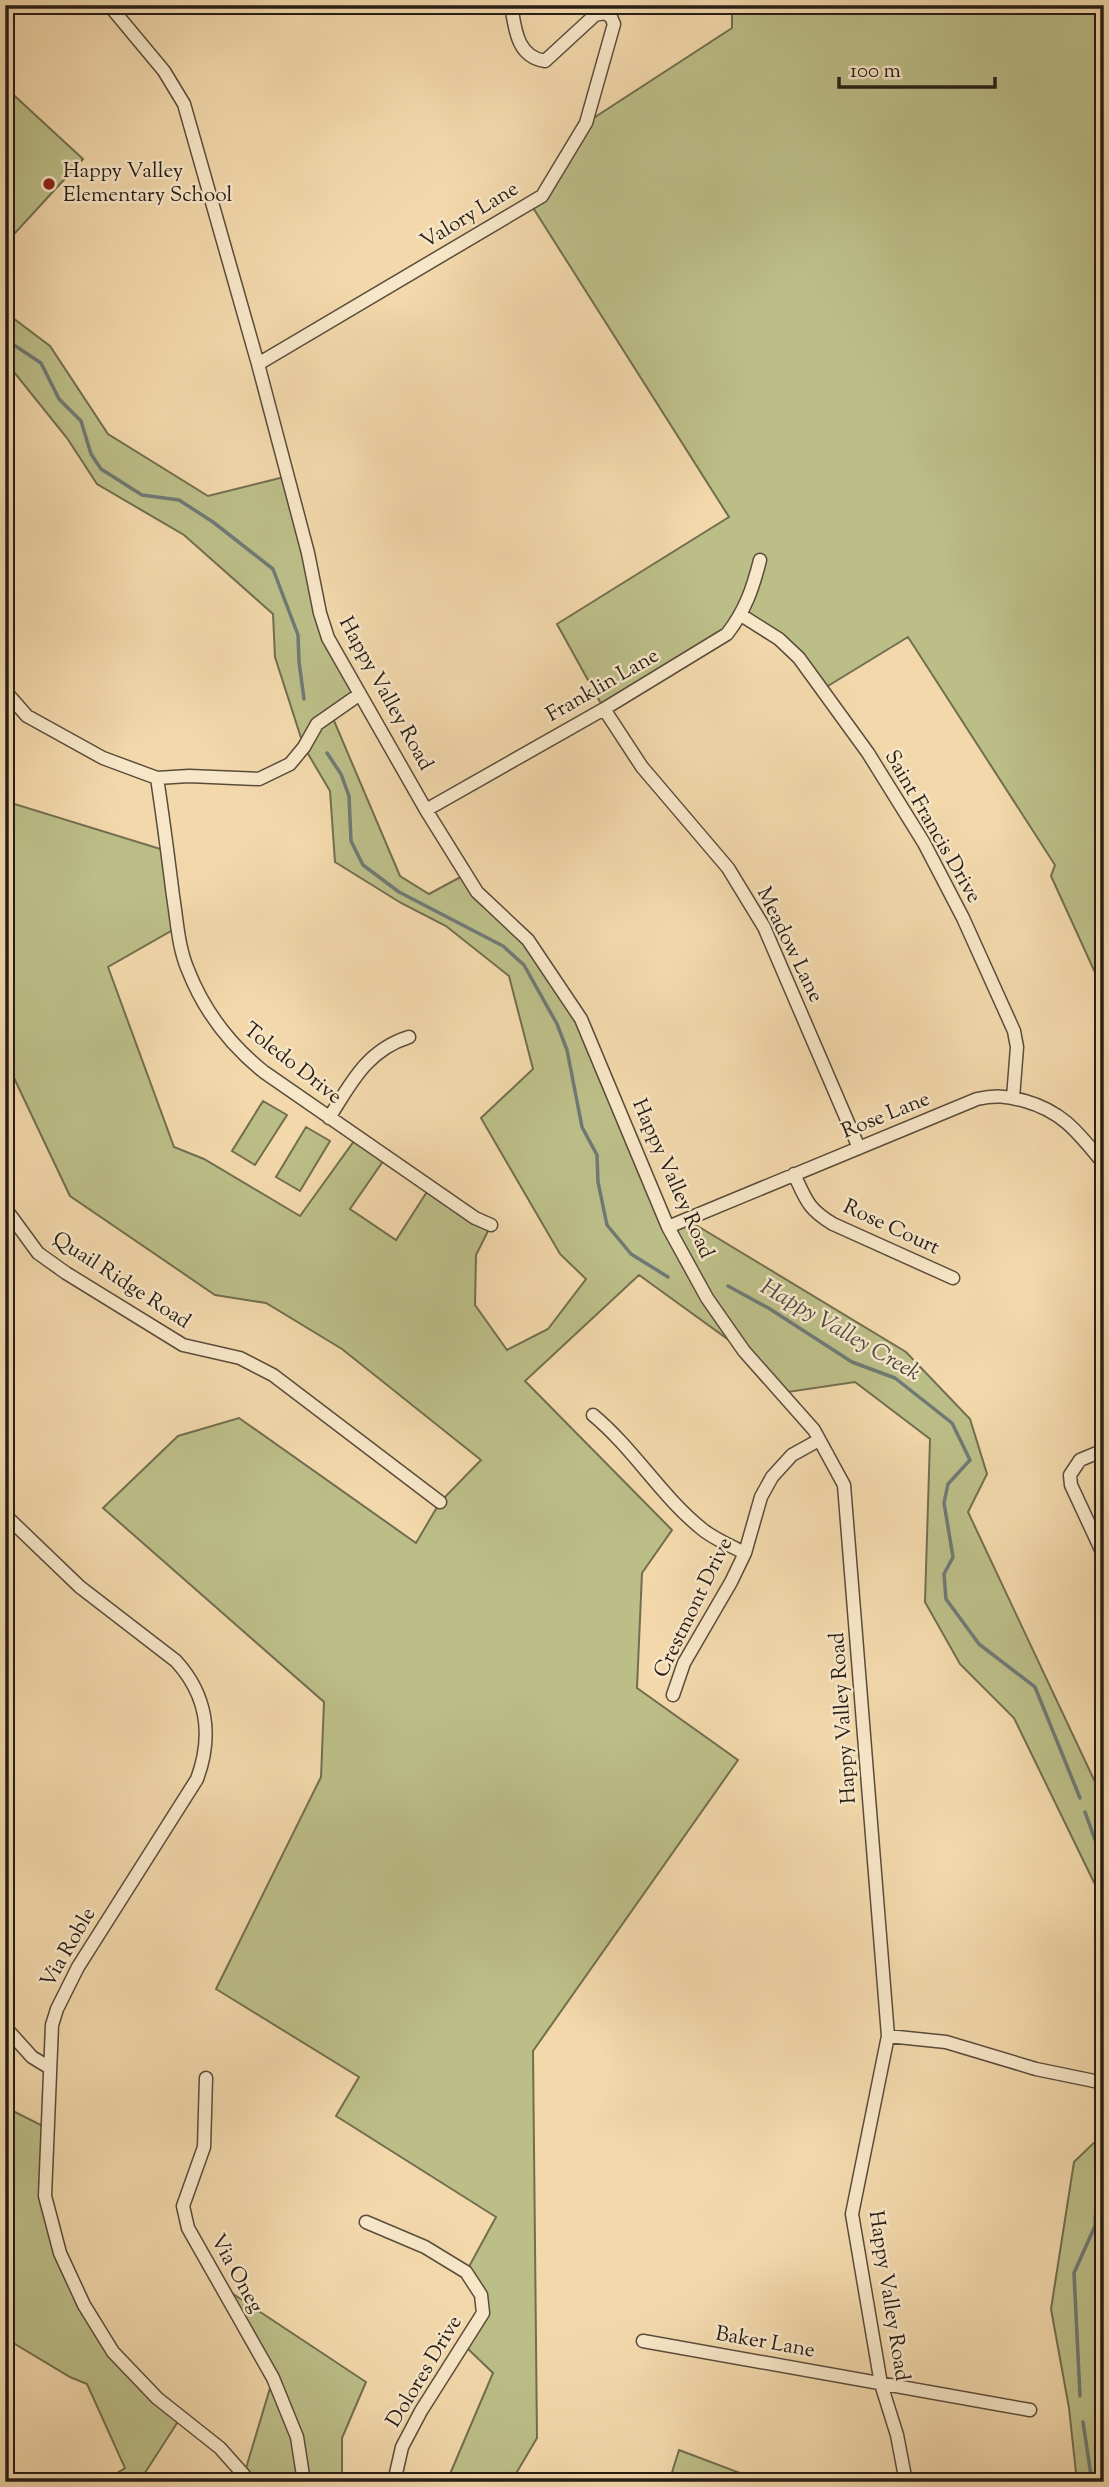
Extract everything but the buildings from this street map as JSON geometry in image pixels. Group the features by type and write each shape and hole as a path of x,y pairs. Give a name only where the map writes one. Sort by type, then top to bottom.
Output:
{"street":[{"name":"Happy Valley Road","path":"109,5 164,71 184,104 258,364 328,638 426,810 477,892 528,940 581,1019 668,1227 706,1298 744,1351 814,1430 844,1485 888,2036 852,2214 881,2384 897,2435 906,2482"},
{"name":"Valory Lane","path":"258,364 542,196 586,123 614,24 611,17 605,13 595,15 545,61 538,60 529,57 519,46 512,5"},
{"name":"Franklin Lane","path":"426,810 604,709 727,634 741,615 754,584 760,560"},
{"name":"Saint Francis Drive","path":"741,615 779,639 814,676 868,753 924,843 1014,1031 1017,1047 1013,1098"},
{"path":"5,691 27,716 103,758 157,778 189,776 259,779 290,764 317,724 360,694"},
{"name":"Meadow Lane","path":"604,709 642,767 728,868 764,927 859,1148"},
{"name":"Toledo Drive","path":"157,778 186,967 203,1004 225,1035 241,1054 329,1118 475,1218 491,1225"},
{"path":"329,1118 363,1065 393,1042 409,1037"},
{"name":"Rose Lane","path":"668,1227 977,1100 996,1095 1039,1105 1058,1114 1077,1130 1104,1164"},
{"name":"Rose Court","path":"794,1174 810,1207 817,1214 833,1224 953,1278"},
{"name":"Quail Ridge Road","path":"5,1208 38,1254 66,1273 183,1345 240,1358 273,1375 440,1502"},
{"path":"593,1415 612,1431 663,1492 687,1516 704,1531 745,1553"},
{"name":"Crestmont Drive","path":"673,1695 684,1663 745,1553 761,1497 772,1477 792,1455 819,1440"},
{"path":"1104,1450 1080,1460 1070,1475 1071,1485 1104,1556"},
{"name":"Via Roble","path":"6,1518 80,1587 176,1661 185,1670 200,1696 206,1722 206,1751 197,1779 69,1983 52,2025 45,2196 60,2253 84,2305 113,2352 157,2398 220,2448 247,2482"},
{"path":"5,2027 32,2057 50,2068"},
{"path":"888,2036 946,2042 1036,2069 1104,2084"},
{"name":"Via Oneg","path":"206,2078 204,2147 186,2191 183,2206 188,2228 273,2378 297,2437 304,2482"},
{"name":"Dolores Drive","path":"366,2222 425,2247 466,2272 481,2295 483,2313 421,2411 402,2447 394,2482"},
{"name":"Baker Lane","path":"643,2341 1030,2410"}],"green space":[{"path":"732,5 1104,5 1104,1054 1100,1052 1103,990 1051,876 1055,865 908,637 823,689 814,676 741,616 727,634 604,709 557,624 729,517 530,203 586,123 732,28"},
{"path":"5,87 83,159 5,244"},
{"path":"5,312 50,346 108,434 208,496 288,476 320,613 360,694 332,716 400,876 429,894 466,874 528,940 560,987 667,1226 686,1219 906,1352 970,1419 987,1474 968,1512 1104,1801 1104,1903 1014,1718 960,1664 925,1602 930,1439 855,1382 781,1393 744,1351 639,1275 525,1381 672,1530 642,1573 637,1688 738,1760 533,2051 537,2438 511,2482 450,2482 450,2474 493,2373 464,2345 483,2313 466,2272 496,2217 336,2116 359,2077 216,1989 321,1777 324,1702 103,1508 178,1436 239,1418 416,1543 440,1502 481,1460 342,1349 266,1303 215,1295 70,1196 5,1059 5,801 167,851 178,927 108,967 174,1147 204,1159 300,1216 357,1137 386,1157 350,1209 396,1240 430,1187 491,1225 476,1255 475,1305 507,1350 548,1329 586,1279 560,1254 481,1118 533,1069 509,976 446,926 401,903 335,862 330,791 304,747 275,657 273,614 184,535 97,484 67,438 5,361"},
{"path":"263,1101 287,1115 255,1165 232,1151"},
{"path":"306,1127 330,1141 300,1191 276,1177"},
{"path":"5,2107 47,2128 45,2196 60,2253 113,2352 181,2417 139,2482 103,2482 125,2468 87,2384 70,2377 5,2338"},
{"path":"1104,2133 1104,2257 1096,2292 1104,2359 1104,2482 1077,2482 1069,2408 1051,2309 1074,2162"},
{"path":"221,2286 366,2382 342,2438 342,2482 247,2482 244,2475 273,2378"},
{"path":"679,2450 764,2482 669,2482"}],"waterway":[{"name":"Happy Valley Creek","path":"5,339 41,363 59,399 81,421 91,454 101,469 142,495 179,500 213,522 273,569 298,635 304,699"},
{"name":"Happy Valley Creek","path":"327,753 341,774 349,796 351,841 363,865 399,892 503,946 524,965 557,1024 567,1050 582,1127 597,1155 598,1182 607,1225 631,1254 668,1277"},
{"name":"Happy Valley Creek","path":"728,1286 770,1309 852,1362 895,1378 952,1423 970,1460 948,1484 944,1503 953,1557 944,1574 946,1599 979,1644 1035,1687 1080,1798"},
{"name":"Happy Valley Creek","path":"1085,1812 1104,1865"},
{"name":"Happy Valley Creek","path":"1080,2396 1074,2273 1095,2226 1097,2177 1104,2169"},
{"name":"Happy Valley Creek","path":"1083,2422 1092,2482"}],"place":[{"name":"Happy Valley Elementary School","path":"49,184"}]}
